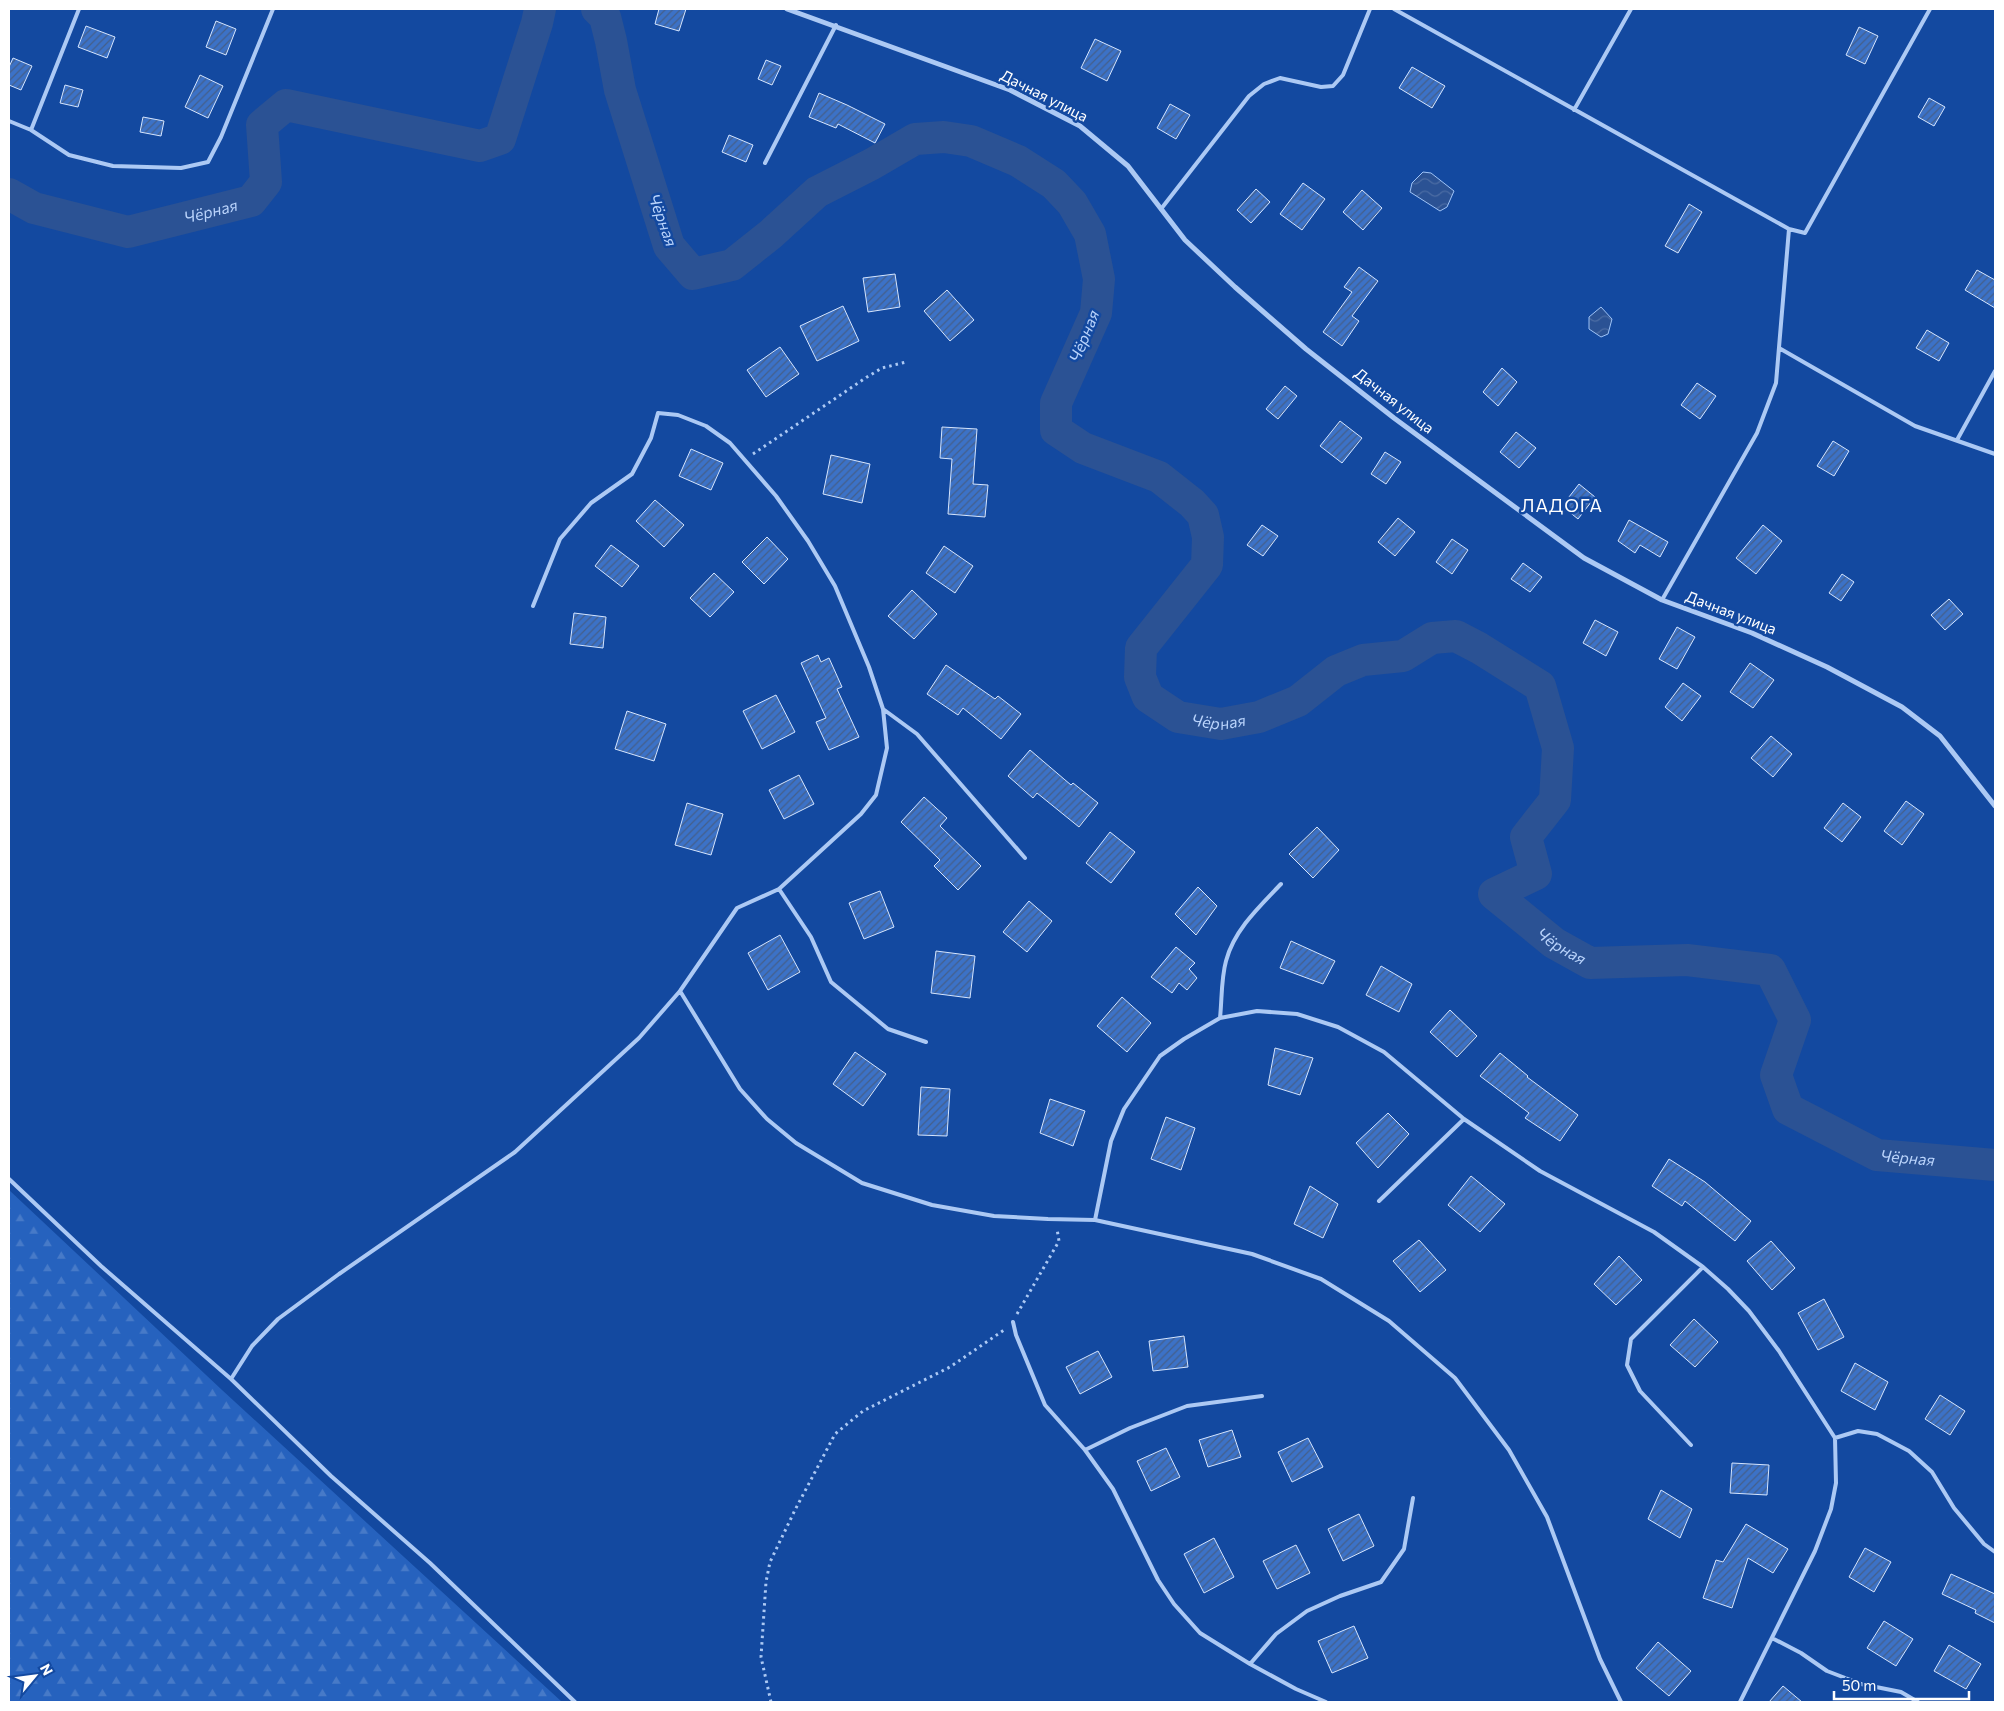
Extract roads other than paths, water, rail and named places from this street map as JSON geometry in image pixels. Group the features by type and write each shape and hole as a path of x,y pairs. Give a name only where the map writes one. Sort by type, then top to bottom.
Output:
{"street":[{"name":"Дачная улица","path":"787,9 836,25 1010,90 1080,126 1128,166 1184,240 1306,349 1394,418 1584,558 1662,600 1752,633 1827,667 1902,707 1940,736 1995,806"}],"lane":[{"path":"31,130 79,9"},
{"path":"9,121 31,130 69,155 113,166 181,168 208,162 221,137 273,9"},
{"path":"1161,210 1249,96 1264,84 1280,78 1321,87 1333,86 1343,75 1370,9"},
{"path":"1394,9 1789,229 1805,233 1930,9"},
{"path":"1574,110 1631,9"},
{"path":"765,163 836,25"},
{"path":"1662,600 1757,433 1776,383 1789,229"},
{"path":"1779,348 1915,426 1995,454"},
{"path":"1956,440 1995,371"},
{"path":"232,1379 252,1346 278,1319 339,1274 515,1152 639,1038 680,991 737,908 780,889 861,814 876,794 887,748 883,709 870,667 834,586 808,541 776,496 730,443 706,426 678,415 658,413 651,438 632,474 591,503 560,538 533,606"},
{"path":"883,709 917,734 1025,858"},
{"path":"1220,1018 1226,961 1235,939 1254,911 1281,884"},
{"path":"780,889 810,937 830,982 888,1029 926,1042"},
{"path":"680,991 740,1090 767,1119 796,1143 862,1183 932,1205 994,1216 1095,1220 1252,1254 1321,1279 1389,1321 1455,1378 1509,1450 1547,1517 1600,1659 1621,1702"},
{"path":"1095,1220 1111,1140 1124,1109 1160,1056 1184,1039 1220,1018 1257,1011 1297,1014 1338,1027 1384,1052 1464,1119 1540,1171 1654,1232 1703,1267 1728,1289 1755,1319 1779,1351 1835,1438 1836,1483 1831,1509 1815,1552 1740,1702"},
{"path":"1379,1201 1464,1119"},
{"path":"9,1179 101,1266 232,1379 331,1476 430,1563 575,1702"},
{"path":"1691,1445 1640,1391 1627,1365 1632,1339 1703,1267"},
{"path":"1013,1322 1016,1336 1045,1405 1085,1450 1113,1489 1158,1580 1174,1604 1200,1632 1250,1664 1296,1689 1326,1702"},
{"path":"1085,1450 1130,1428 1187,1406 1262,1396"},
{"path":"1835,1438 1858,1431 1877,1434 1909,1451 1932,1472 1954,1508 1984,1544 1995,1552"},
{"path":"1250,1664 1276,1634 1307,1611 1340,1596 1381,1582 1404,1549 1413,1498"},
{"path":"1772,1638 1801,1653 1827,1671 1861,1684 1901,1692 1918,1702"}],"water":[{"path":"1423,172 1431,173 1454,191 1447,207 1440,211 1410,192 1412,183"},
{"path":"1601,307 1612,319 1608,334 1601,337 1589,329 1589,317"}],"waterway":[{"name":"Чёрная","path":"9,194 34,208 128,232 251,201 266,182 262,125 286,105 480,146 500,139 540,9"},
{"name":"Чёрная","path":"597,9 605,17 620,90 669,246 693,274 732,265 771,234 817,192 872,164 915,139 944,137 971,141 1018,161 1054,184 1072,203 1090,234 1099,279 1096,313 1056,403 1056,430 1083,448 1159,477 1192,503 1203,515 1208,537 1207,565 1141,648 1140,677 1148,697 1178,717 1221,724 1259,717 1298,701 1336,671 1363,660 1403,656 1432,638 1456,636 1479,648 1540,686 1558,748 1555,800 1526,837 1536,874 1494,894 1554,943 1590,963 1687,960 1770,970 1795,1020 1776,1075 1788,1109 1877,1155 1995,1165"}],"district":[{"name":"ЛАДОГА","path":"1562,506"}]}
